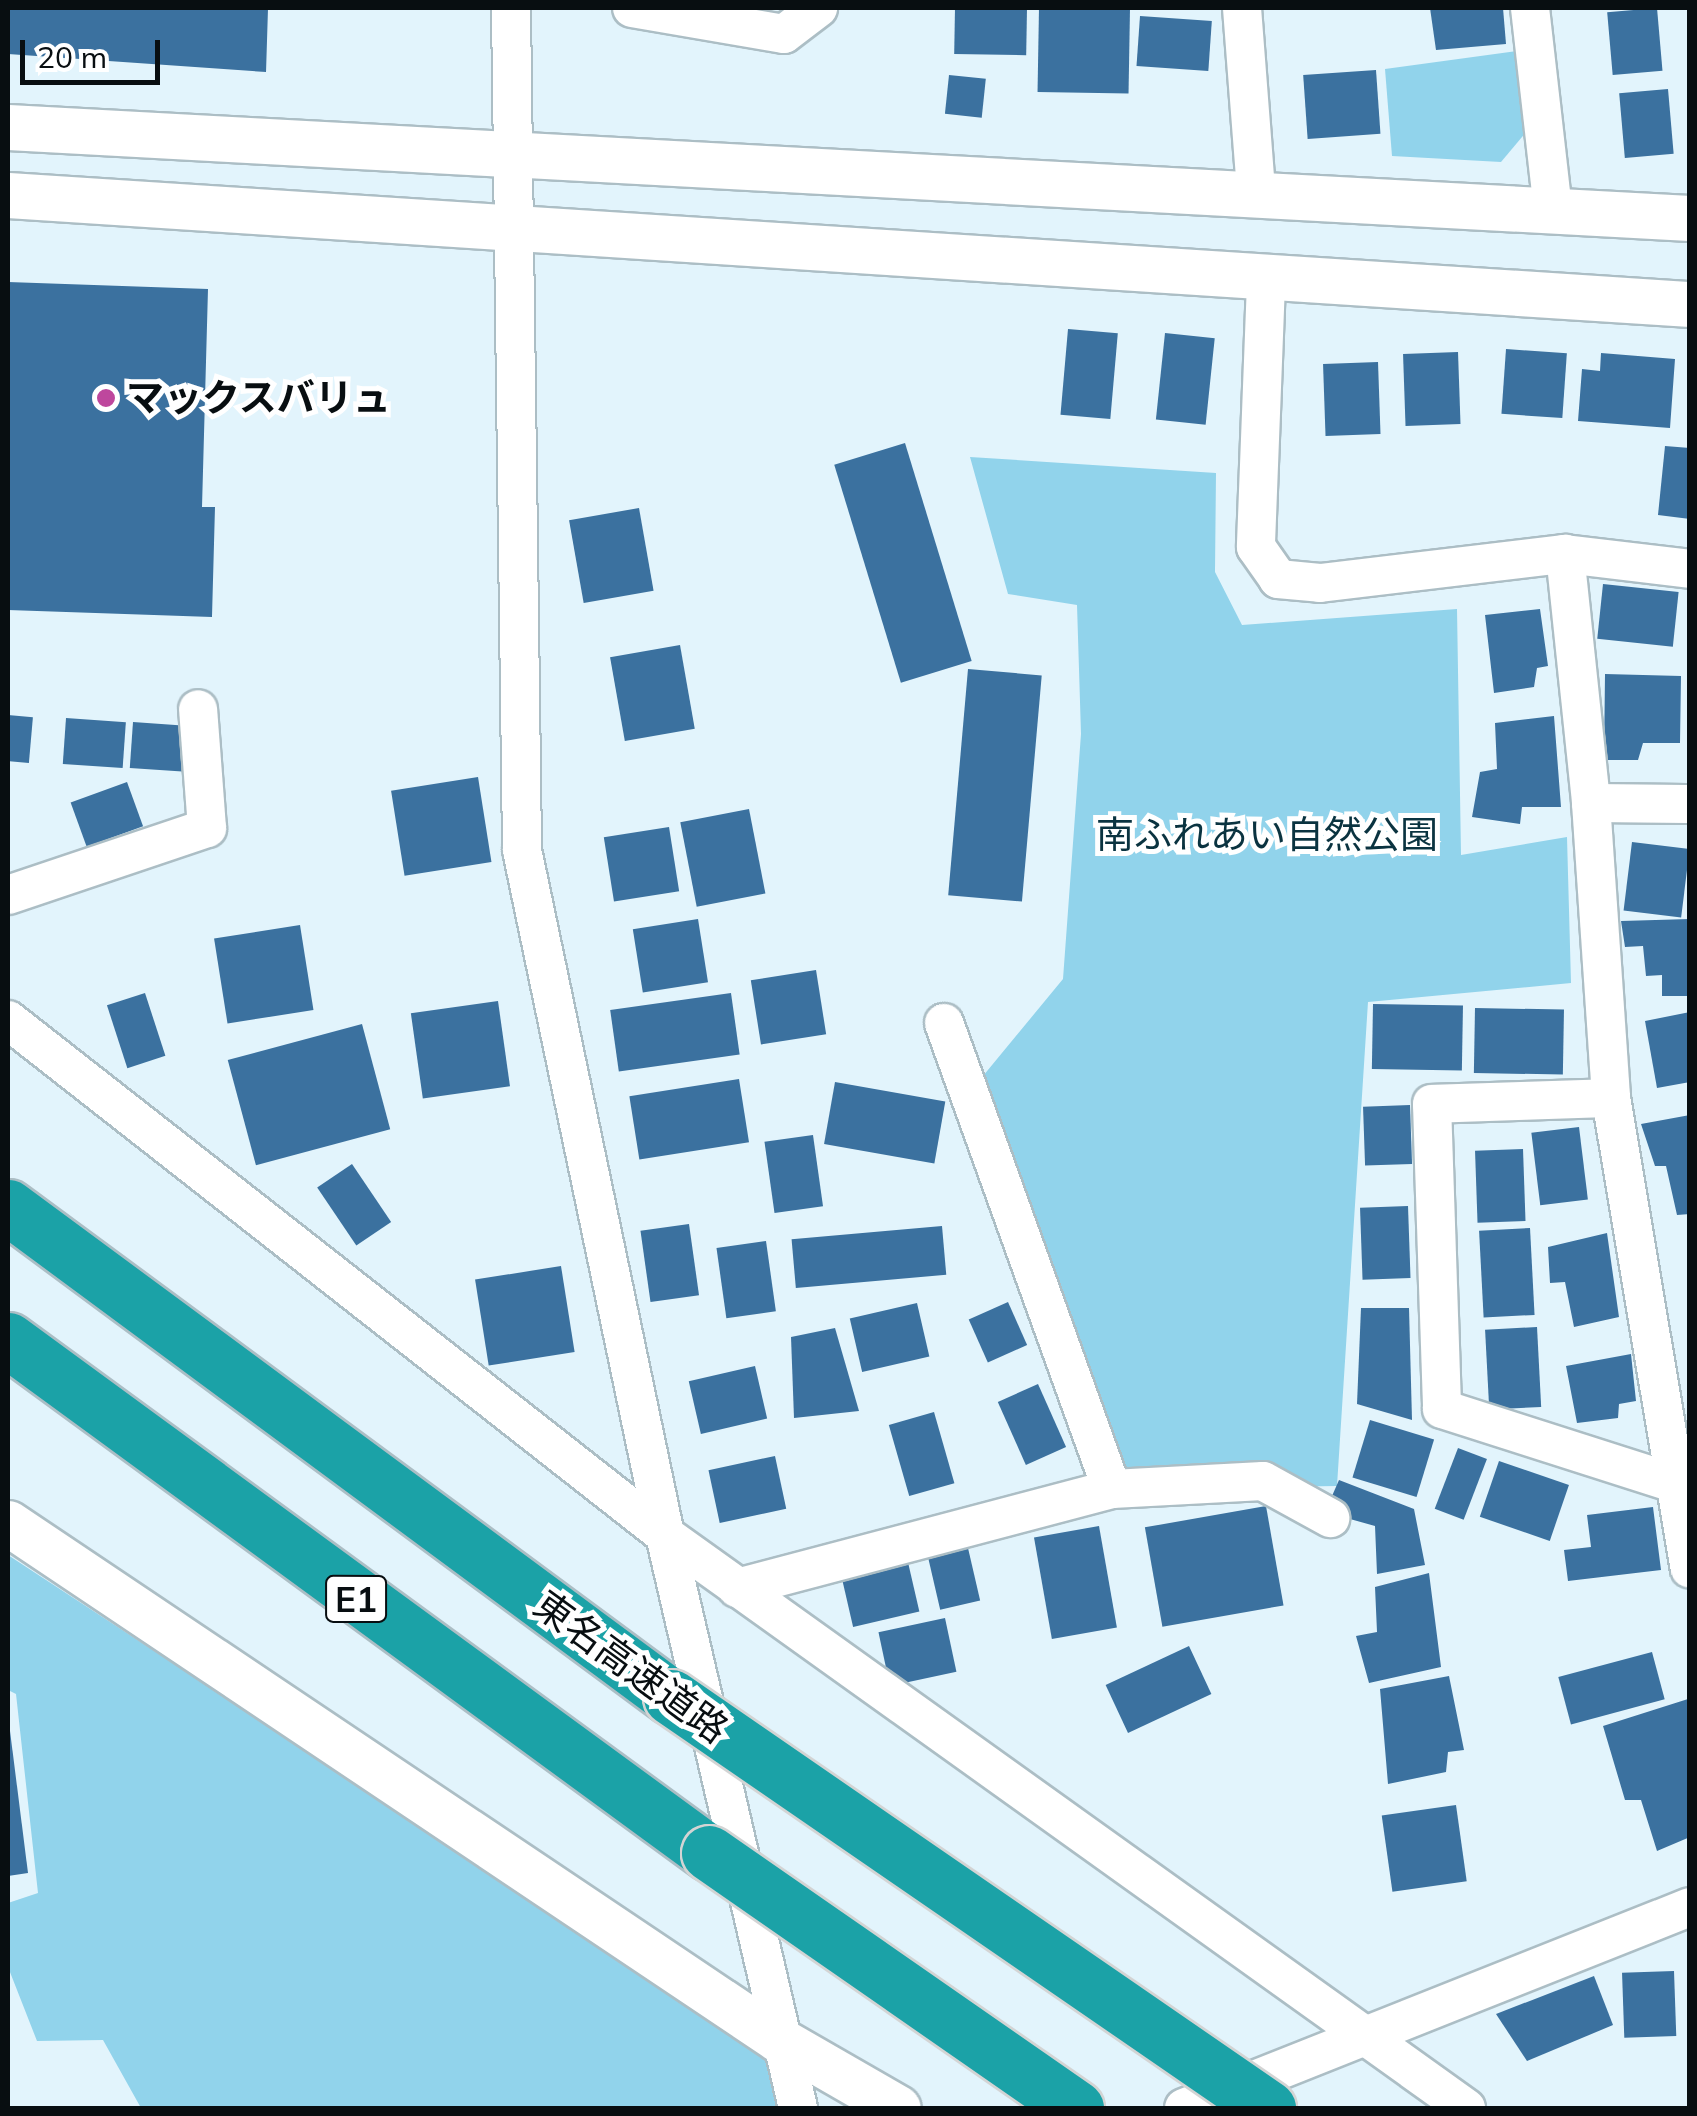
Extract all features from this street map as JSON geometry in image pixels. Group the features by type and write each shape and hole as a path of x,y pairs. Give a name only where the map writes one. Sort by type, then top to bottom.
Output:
{"highway":[{"name":"東名高速道路","path":"8,1207 671,1698 1268,2108"},
{"name":"E1","path":"8,1340 709,1853 1076,2108"}],"street":[{"path":"511,8 507,223 522,850 665,1535 778,2040 798,2108"},
{"path":"632,8 784,34 818,8"},
{"path":"1242,8 1256,189"},
{"path":"1530,8 1553,210"},
{"path":"8,128 508,162 1256,189 1690,218"},
{"path":"8,195 507,223 1266,283 1690,304"},
{"path":"1266,283 1256,547 1278,579 1320,583 1565,554 1690,569"},
{"path":"1565,554 1591,803 1611,1098 1690,1568"},
{"path":"8,896 207,828 198,709"},
{"path":"1591,803 1690,804"},
{"path":"8,1020 665,1535 1466,2108"},
{"path":"944,1023 1112,1489"},
{"path":"1611,1098 1432,1104 1442,1408 1677,1484"},
{"path":"737,1588 1112,1489 1264,1481 1330,1518"},
{"path":"8,1523 778,2040 898,2108"},
{"path":"1184,2108 1690,1907"}],"green space":[{"path":"1517,51 1527,131 1501,162 1392,156 1385,69"},
{"name":"南ふれあい自然公園","path":"970,457 1216,473 1215,572 1242,625 1457,609 1461,855 1567,837 1571,983 1368,1002 1337,1486 1112,1489 969,1093 1063,979 1081,734 1077,605 1008,594"},
{"path":"8,1555 772,2056 776,2108 141,2108 103,2040 37,2041 8,1967 8,1903 38,1893 16,1694 8,1690"}],"building":[{"path":"8,8 268,8 266,72 8,54"},
{"path":"955,8 1027,9 1026,55 954,54"},
{"path":"1039,8 1130,10 1129,94 1038,92"},
{"path":"1430,8 1503,8 1506,44 1436,50"},
{"path":"1657,8 1662,71 1613,75 1607,12"},
{"path":"1140,16 1212,21 1208,71 1137,66"},
{"path":"1376,70 1380,134 1308,139 1303,75"},
{"path":"949,75 986,79 982,118 945,114"},
{"path":"1668,89 1674,154 1625,158 1619,93"},
{"name":"マックスバリュ","path":"8,282 208,289 202,507 215,507 212,617 8,610"},
{"path":"1068,329 1118,333 1110,419 1061,415"},
{"path":"1165,333 1215,338 1206,425 1156,420"},
{"path":"1506,349 1567,353 1562,418 1501,414"},
{"path":"1458,352 1461,424 1406,426 1403,354"},
{"path":"1601,353 1675,359 1670,428 1578,421 1582,369 1600,371"},
{"path":"1378,362 1381,434 1326,436 1323,364"},
{"path":"905,443 972,661 901,683 834,465"},
{"path":"1665,446 1690,448 1690,519 1658,515"},
{"path":"639,508 654,591 584,603 569,520"},
{"path":"1603,584 1679,592 1673,647 1597,639"},
{"path":"1540,609 1548,666 1537,668 1534,687 1494,693 1485,615"},
{"path":"680,645 695,729 625,741 610,657"},
{"path":"968,669 1042,675 1022,902 948,895"},
{"path":"1605,674 1681,676 1680,743 1643,743 1638,760 1604,760"},
{"path":"8,715 33,717 29,763 8,761"},
{"path":"1554,716 1561,807 1522,807 1520,824 1472,817 1480,772 1497,769 1495,723"},
{"path":"66,718 126,722 123,768 63,764"},
{"path":"133,722 193,726 190,772 130,768"},
{"path":"478,777 491,862 405,876 391,791"},
{"path":"127,782 143,826 87,847 71,803"},
{"path":"749,809 765,893 697,907 680,822"},
{"path":"669,827 679,891 614,902 604,837"},
{"path":"1632,842 1690,849 1681,918 1624,910"},
{"path":"698,919 708,982 643,993 633,929"},
{"path":"1690,919 1690,996 1662,996 1662,975 1646,976 1643,946 1625,947 1621,921"},
{"path":"300,925 313,1010 228,1024 214,939"},
{"path":"816,970 826,1034 761,1045 751,980"},
{"path":"145,993 165,1056 127,1068 107,1005"},
{"path":"731,993 740,1054 619,1071 610,1010"},
{"path":"498,1001 510,1086 423,1098 411,1013"},
{"path":"1373,1004 1463,1006 1462,1071 1372,1069"},
{"path":"1475,1008 1564,1010 1563,1075 1474,1073"},
{"path":"1690,1012 1690,1082 1657,1088 1645,1021"},
{"path":"362,1024 390,1129 256,1165 228,1060"},
{"path":"739,1079 749,1142 639,1160 629,1096"},
{"path":"835,1082 945,1101 934,1163 824,1144"},
{"path":"1410,1105 1412,1164 1365,1166 1363,1107"},
{"path":"1690,1115 1690,1214 1677,1215 1666,1166 1655,1166 1641,1124"},
{"path":"1579,1127 1588,1199 1540,1205 1531,1133"},
{"path":"813,1135 823,1206 774,1213 764,1142"},
{"path":"1523,1149 1526,1221 1478,1223 1475,1151"},
{"path":"352,1164 391,1222 356,1246 317,1187"},
{"path":"1408,1206 1411,1278 1363,1280 1360,1208"},
{"path":"689,1224 699,1295 650,1302 640,1231"},
{"path":"942,1226 946,1275 796,1288 792,1239"},
{"path":"1530,1228 1535,1315 1484,1318 1479,1231"},
{"path":"1607,1233 1619,1317 1574,1327 1565,1282 1550,1283 1548,1247"},
{"path":"766,1241 776,1311 726,1318 716,1248"},
{"path":"561,1266 575,1352 489,1366 475,1280"},
{"path":"1008,1302 1027,1345 988,1362 969,1319"},
{"path":"917,1303 929,1357 862,1372 850,1319"},
{"path":"1361,1308 1409,1308 1412,1420 1357,1404"},
{"path":"1537,1327 1541,1407 1489,1410 1485,1330"},
{"path":"835,1328 859,1411 794,1418 791,1337"},
{"path":"1631,1354 1636,1401 1619,1404 1618,1418 1577,1423 1566,1366"},
{"path":"755,1366 767,1419 701,1434 689,1381"},
{"path":"1038,1384 1066,1447 1026,1465 998,1402"},
{"path":"934,1412 954,1483 909,1496 889,1425"},
{"path":"1370,1420 1434,1440 1417,1497 1352,1477"},
{"path":"1458,1448 1487,1459 1464,1520 1435,1509"},
{"path":"775,1456 786,1509 720,1523 708,1470"},
{"path":"1499,1461 1569,1485 1550,1541 1480,1517"},
{"path":"1339,1480 1414,1509 1425,1565 1377,1574 1375,1526 1325,1512"},
{"path":"1266,1506 1284,1605 1162,1627 1145,1527"},
{"path":"1653,1507 1661,1570 1568,1581 1564,1550 1591,1547 1587,1515"},
{"path":"1099,1526 1117,1627 1052,1639 1034,1537"},
{"path":"968,1548 980,1601 940,1610 928,1557"},
{"path":"907,1558 919,1612 853,1627 841,1573"},
{"path":"1429,1573 1441,1667 1369,1683 1356,1636 1377,1632 1375,1587"},
{"path":"945,1618 956,1672 890,1686 878,1632"},
{"path":"1189,1646 1211,1694 1128,1733 1106,1685"},
{"path":"1652,1652 1665,1699 1571,1724 1558,1677"},
{"path":"1449,1676 1464,1750 1448,1752 1446,1772 1388,1784 1380,1689"},
{"path":"1688,1699 1690,1837 1657,1851 1641,1800 1625,1800 1603,1726"},
{"path":"8,1732 28,1873 8,1876"},
{"path":"1456,1805 1467,1881 1392,1892 1382,1815"},
{"path":"1674,1971 1676,2036 1624,2038 1622,1973"},
{"path":"1594,1976 1613,2025 1527,2061 1496,2014"}],"place":[{"name":"マックスバリュ","path":"106,398"}]}
